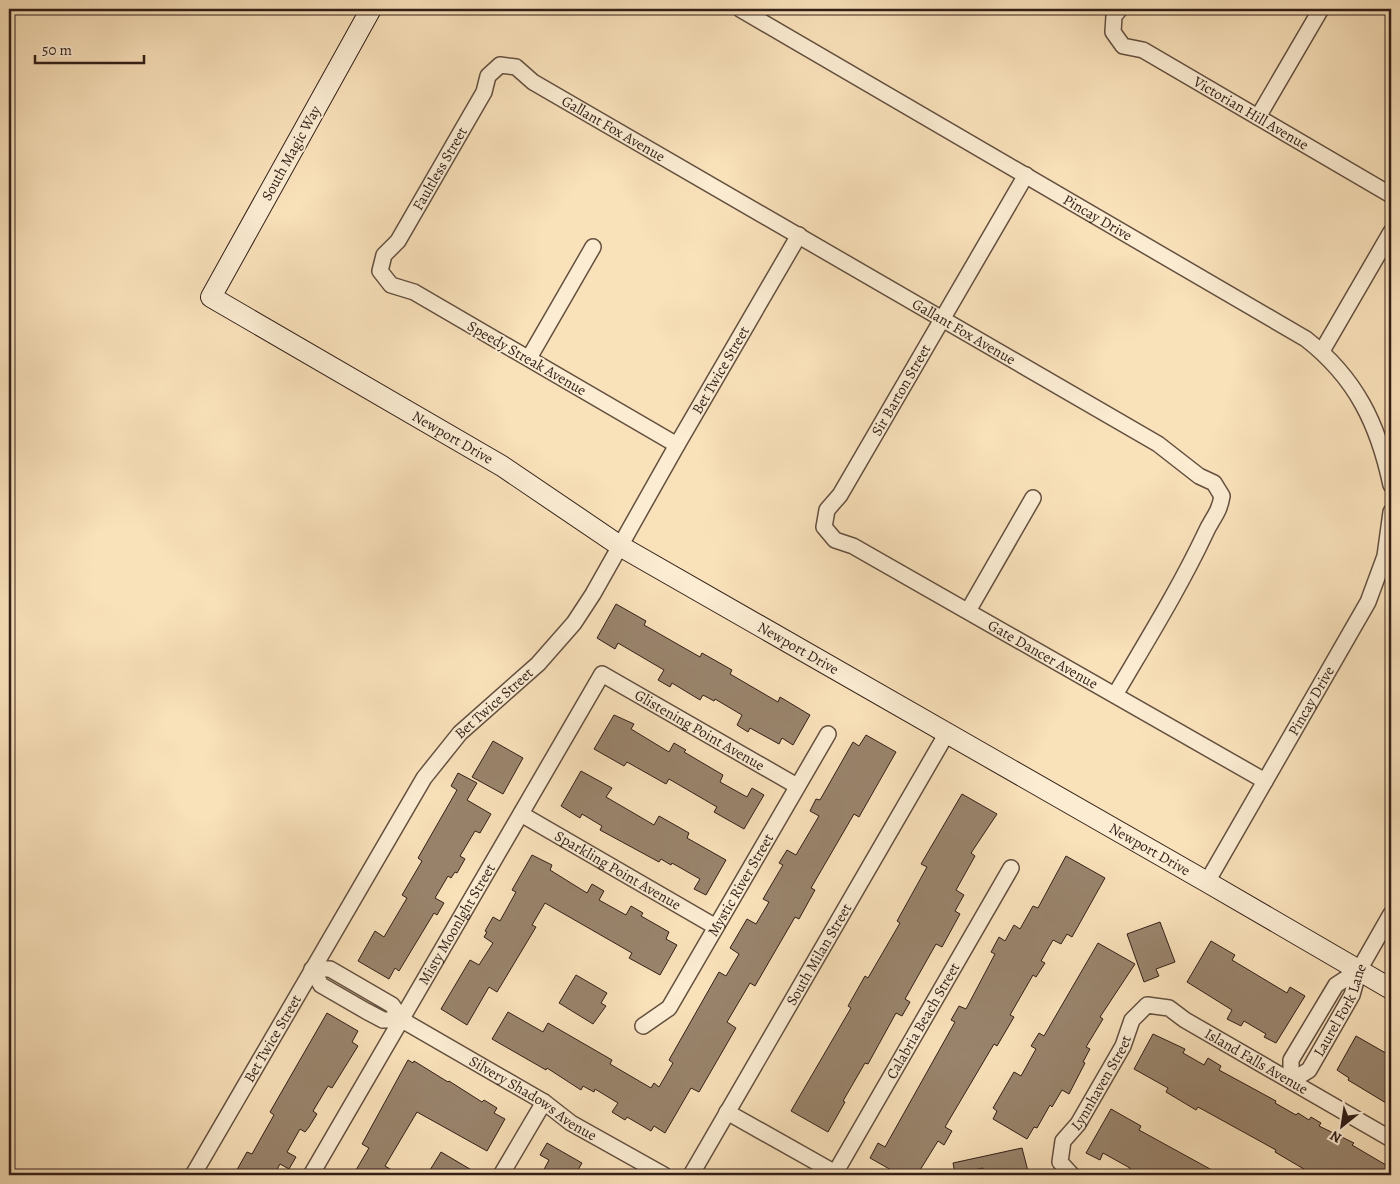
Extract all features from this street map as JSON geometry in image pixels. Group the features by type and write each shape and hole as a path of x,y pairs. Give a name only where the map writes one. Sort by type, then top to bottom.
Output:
{"street":[{"name":"South Magic Way","path":"210,297 371,9"},
{"name":"Pincay Drive","path":"740,9 1278,321 1322,351 1343,372 1361,398 1386,458 1391,484"},
{"name":"Victorian Hill Avenue","path":"1120,9 1114,16 1112,32 1123,46 1143,50 1391,195"},
{"path":"1258,117 1321,9"},
{"name":"Gallant Fox Avenue","path":"500,65 516,67 533,82 1158,444 1199,476 1214,483 1222,496 1219,512 1209,525 1189,567 1115,695"},
{"name":"Faultless Street","path":"380,271 384,256 398,241 484,92 488,76 500,65"},
{"name":"Sir Barton Street","path":"824,527 827,510 840,495 1026,175"},
{"path":"1322,351 1391,232"},
{"name":"Bet Twice Street","path":"193,1175 424,778 460,733 532,670 556,645 593,594 799,235"},
{"path":"529,358 593,247"},
{"name":"Speedy Streak Avenue","path":"380,271 391,286 414,292 677,445"},
{"name":"Newport Drive","path":"210,297 502,466 620,546 1207,882 1391,990"},
{"path":"968,611 1033,498"},
{"name":"Pincay Drive","path":"1207,882 1368,602 1385,556 1391,512"},
{"name":"Gate Dancer Avenue","path":"824,527 835,540 853,546 1265,781"},
{"name":"Glistening Point Avenue","path":"602,674 797,786"},
{"name":"Misty Moonlght Street","path":"311,1175 602,674"},
{"name":"South Milan Street","path":"691,1175 947,733"},
{"name":"Mystic River Street","path":"643,1026 669,1008 828,734"},
{"name":"Sparkling Point Avenue","path":"521,814 716,927"},
{"name":"Calabria Beach Street","path":"836,1175 1011,868"},
{"path":"1359,970 1391,914"},
{"name":"Silvery Shadows Avenue","path":"312,970 330,969 392,1005 402,1020 544,1102 571,1123 664,1175"},
{"name":"Laurel Fork Lane","path":"1291,1081 1309,1070 1352,995 1359,970"},
{"name":"Laurel Fork Lane","path":"1291,1081 1291,1060 1336,985 1359,970"},
{"name":"Island Falls Avenue","path":"1147,1005 1169,1008 1185,1020 1391,1139"},
{"name":"Lynnhaven Street","path":"1072,1175 1060,1162 1062,1141 1078,1124 1123,1046 1132,1020 1147,1005"},
{"path":"501,1175 544,1102"},
{"path":"727,1112 836,1175"}],"building":[{"path":"616,604 646,621 644,625 700,657 702,653 732,670 730,674 778,702 780,697 810,715 793,745 782,738 779,744 750,728 748,732 737,725 742,715 715,699 714,701 703,695 700,700 672,683 670,687 658,680 664,670 618,643 615,649 597,638"},
{"path":"614,715 634,724 631,729 669,752 674,743 686,750 684,752 723,775 720,782 747,797 752,788 764,795 744,829 714,812 717,807 669,779 666,784 627,762 624,766 594,749"},
{"path":"866,735 896,752 859,817 854,814 811,888 815,890 799,919 795,917 755,986 750,983 727,1022 736,1028 699,1092 691,1088 665,1133 654,1126 651,1131 627,1117 625,1120 612,1112 618,1103 595,1089 594,1092 583,1086 581,1090 547,1068 546,1070 492,1039 508,1012 543,1032 548,1023 612,1060 610,1064 651,1088 654,1083 659,1087 673,1063 669,1060 719,972 726,976 739,954 730,948 747,919 756,924 769,902 763,899 783,865 779,863 787,850 796,855 819,816 810,811 816,799 820,800 853,742 859,746"},
{"path":"493,741 523,758 503,794 472,777"},
{"path":"581,771 612,788 606,797 654,825 659,816 689,833 687,838 726,860 706,895 694,889 700,879 672,863 671,865 661,859 659,862 600,830 602,826 582,814 580,818 561,806"},
{"path":"458,773 477,783 467,800 491,814 480,833 475,831 460,856 465,859 457,873 455,872 451,878 448,876 435,898 444,903 437,915 434,913 399,971 395,968 389,979 358,961 375,931 384,937 407,898 402,895 422,861 418,858 457,790 451,786"},
{"path":"962,794 997,814 971,853 975,856 956,890 964,895 955,911 960,914 942,947 936,944 905,999 910,1002 902,1016 896,1013 868,1064 865,1063 843,1101 845,1102 828,1132 791,1111 851,1008 848,1006 865,976 868,978 900,923 897,921 927,867 921,864"},
{"path":"532,855 552,865 550,870 587,893 592,884 604,891 599,900 626,915 631,906 643,913 641,916 669,932 666,939 677,945 660,975 629,958 632,953 545,903 532,925 536,927 497,992 489,987 467,1025 441,1009 470,960 479,965 493,943 484,937 487,932 485,931 493,917 500,921 516,892 512,890"},
{"path":"1066,856 1105,878 1072,937 1067,934 1061,944 1053,940 1041,961 1045,963 1036,977 1033,975 1010,1015 1014,1017 997,1046 994,1044 945,1127 952,1131 944,1145 938,1141 917,1175 900,1175 870,1158 878,1143 885,1147 955,1022 951,1020 959,1006 966,1009 995,954 991,952 999,937 1005,941 1014,925 1020,929 1033,906 1038,908"},
{"path":"1160,922 1175,962 1156,969 1159,976 1144,982 1127,934"},
{"path":"1211,941 1235,955 1232,960 1287,993 1290,987 1305,996 1276,1043 1264,1037 1266,1034 1244,1021 1241,1026 1227,1019 1232,1010 1187,982"},
{"path":"1098,943 1135,964 1100,1017 1103,1019 1086,1047 1090,1049 1083,1062 1085,1063 1069,1094 1062,1090 1052,1107 1050,1105 1037,1128 1034,1127 1027,1139 993,1119 997,1111 993,1108 1014,1072 1021,1076 1036,1049 1031,1046 1039,1033 1044,1036"},
{"path":"576,975 607,993 601,1003 606,1006 593,1024 559,1003"},
{"path":"327,1013 358,1031 352,1042 358,1046 332,1088 328,1086 313,1111 317,1114 309,1127 305,1132 300,1129 287,1152 296,1157 289,1169 280,1164 274,1175 234,1175 247,1152 252,1154 274,1115 270,1112"},
{"path":"1153,1034 1185,1049 1183,1053 1204,1065 1208,1058 1221,1066 1219,1070 1276,1101 1275,1103 1296,1115 1298,1113 1309,1120 1311,1117 1321,1123 1319,1126 1354,1143 1352,1145 1391,1168 1391,1175 1314,1175 1275,1152 1276,1150 1198,1107 1196,1110 1166,1092 1168,1088 1134,1069"},
{"path":"1356,1036 1391,1056 1391,1106 1348,1080 1349,1078 1337,1070"},
{"path":"408,1060 413,1063 414,1061 482,1102 484,1100 497,1108 494,1113 505,1119 487,1151 417,1112 385,1166 400,1175 353,1175 369,1148 362,1144"},
{"path":"1111,1109 1141,1126 1139,1130 1221,1175 1126,1175 1130,1168 1103,1153 1100,1160 1086,1153"},
{"path":"547,1143 582,1163 575,1175 541,1175 549,1160 540,1155"},
{"path":"1022,1148 1029,1175 985,1175 983,1168 955,1174 953,1163"},
{"path":"441,1152 480,1175 427,1175"}]}
